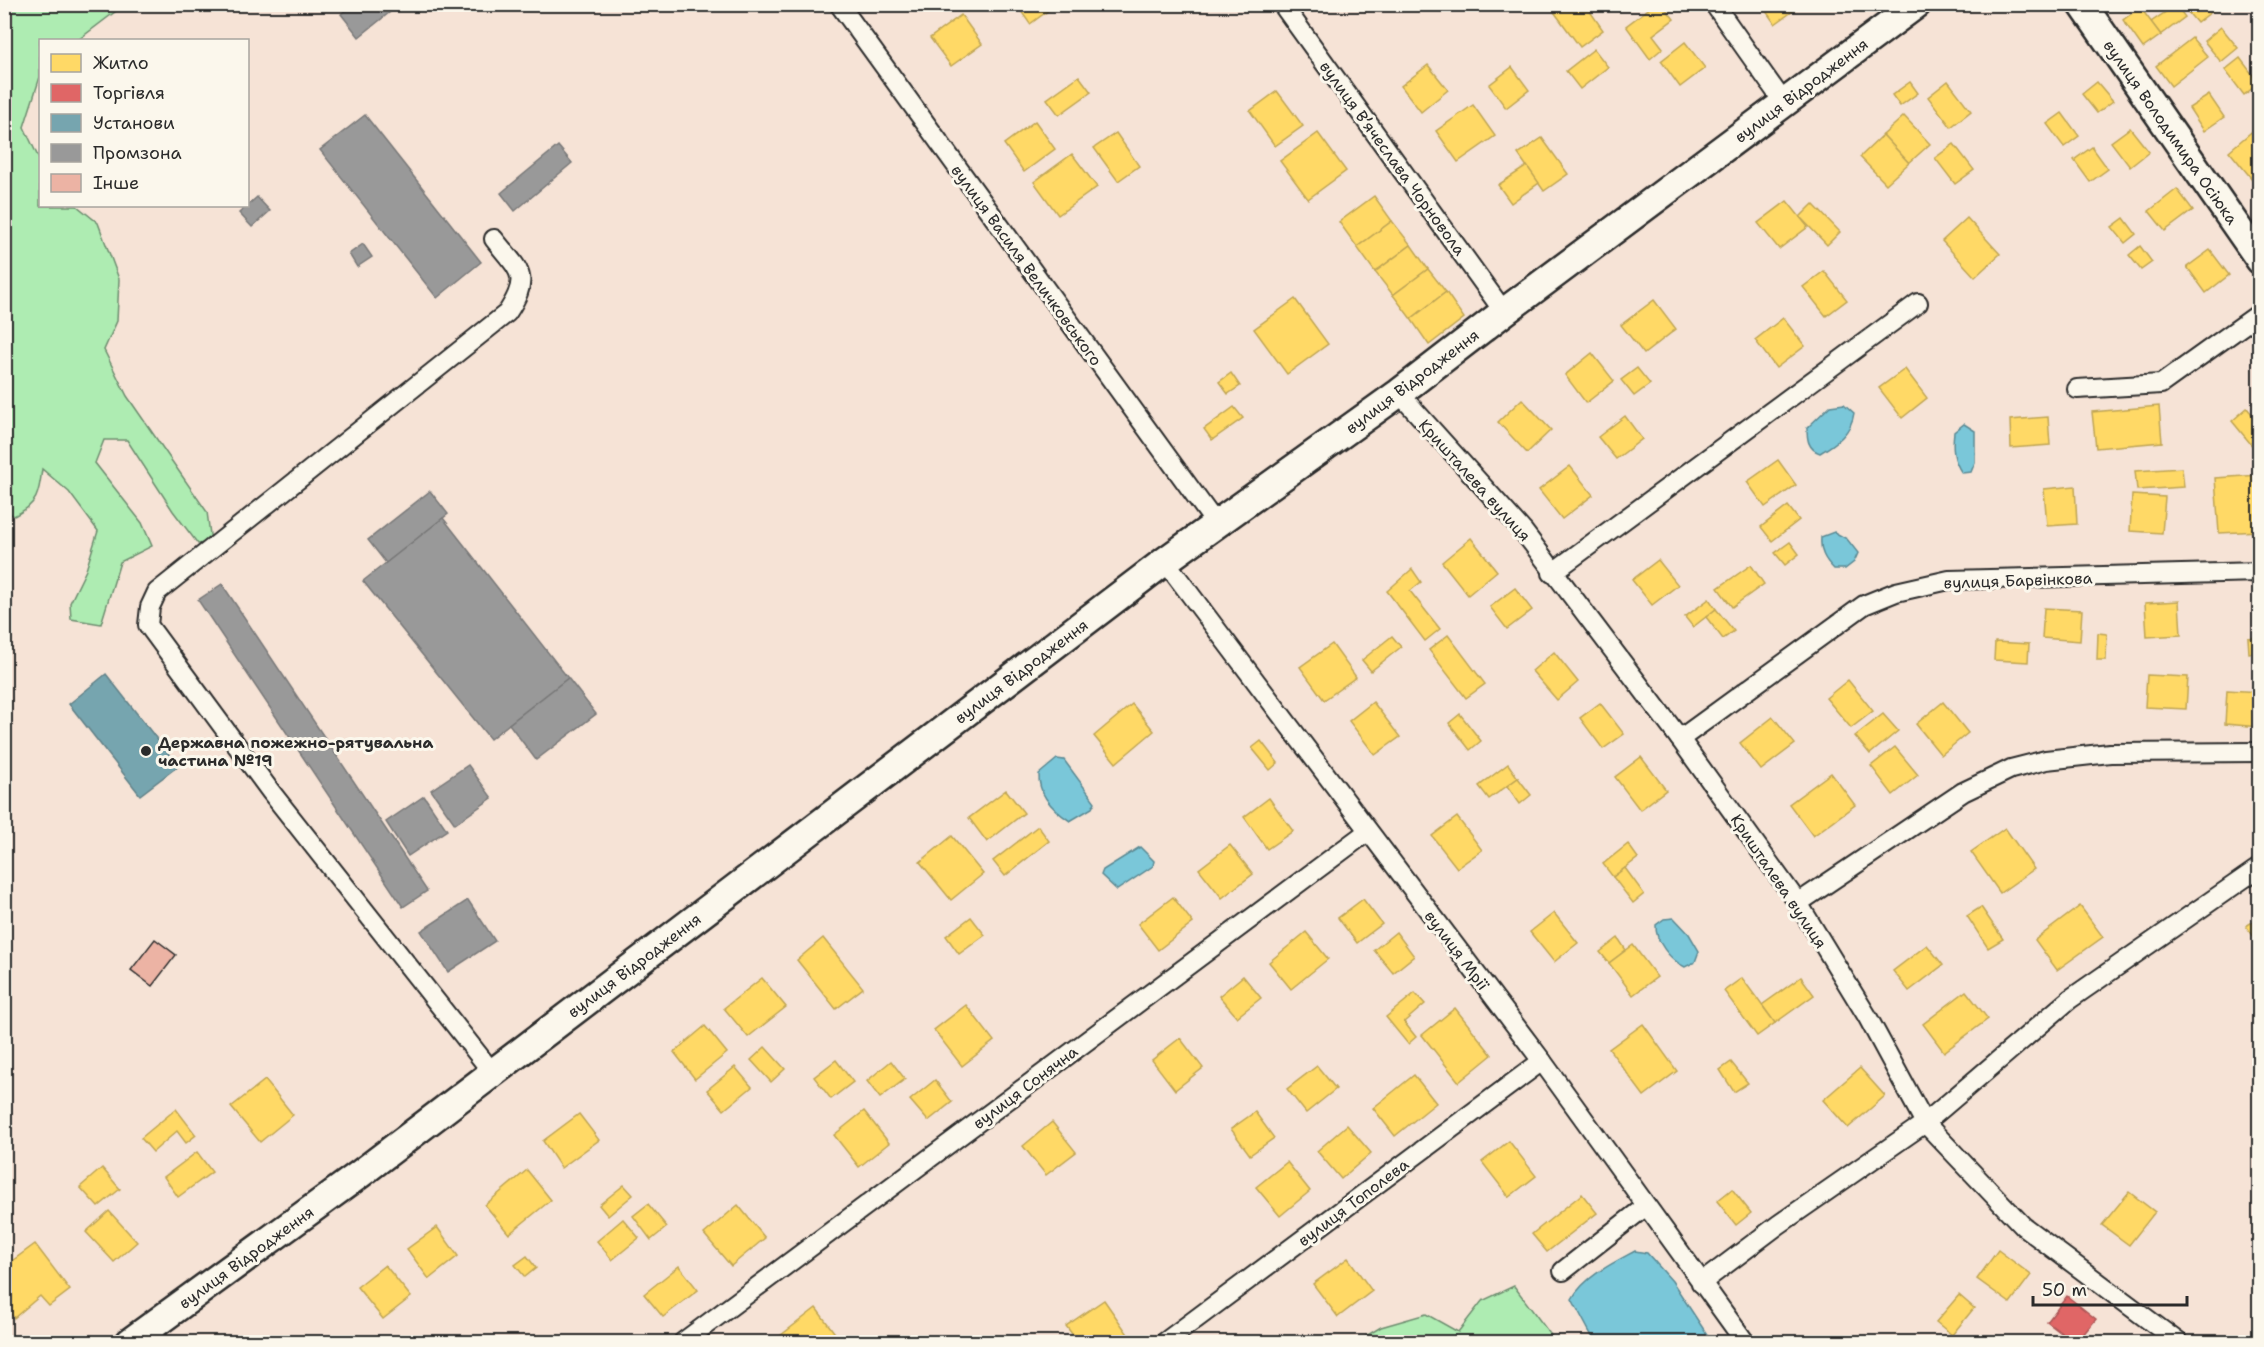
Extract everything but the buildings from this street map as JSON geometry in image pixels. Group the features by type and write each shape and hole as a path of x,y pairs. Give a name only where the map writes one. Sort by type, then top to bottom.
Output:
{"street":[{"name":"вулиця Василя Величковського","path":"839,4 1216,524"},
{"name":"вулиця Вʼячеслава Чорновола","path":"1282,4 1504,312"},
{"path":"1714,4 1784,103"},
{"name":"вулиця Відродження","path":"146,1338 1165,561 1399,393 1917,4"},
{"name":"вулиця Володимира Осіюка","path":"2082,4 2259,260"},
{"path":"492,1072 271,792 148,626 150,607 157,592 507,314 520,293 520,272 494,239"},
{"path":"1552,573 1918,303"},
{"path":"2077,388 2161,384 2259,313"},
{"name":"Кришталева вулиця","path":"1399,393 1523,531 1552,573 1680,739 1798,903 1866,1016 1925,1123 2023,1226 2178,1342"},
{"name":"вулиця Мрії","path":"1165,561 1367,832 1542,1061 1745,1342"},
{"name":"вулиця Барвінкова","path":"1680,739 1864,605 1896,592 1949,580 2259,572"},
{"path":"1798,903 1963,792 2011,769 2046,760 2110,753 2259,752"},
{"name":"вулиця Сонячна","path":"683,1342 1367,832"},
{"path":"1701,1283 1796,1212 1925,1123 2070,999 2259,867"},
{"name":"вулиця Тополева","path":"1165,1342 1542,1061"},
{"path":"1563,1270 1646,1206"}],"green space":[{"path":"4,5 124,5 79,39 39,39 39,80 24,127 39,159 39,207 78,207 98,223 119,279 117,321 104,350 127,396 207,512 211,542 198,544 173,511 127,440 104,440 95,463 142,523 152,546 120,562 101,624 71,619 70,603 86,570 98,531 69,492 42,469 40,485 33,502 14,516 5,510"},
{"path":"1514,1286 1556,1342 1356,1342 1381,1327 1426,1314 1458,1332 1482,1301"}],"water":[{"path":"1844,404 1854,413 1850,426 1832,445 1820,453 1816,451 1809,443 1807,428 1830,406"},
{"path":"1964,424 1975,431 1975,462 1971,472 1962,473 1955,459 1953,443 1954,432"},
{"path":"1834,532 1847,539 1858,553 1854,562 1845,569 1834,569 1822,551 1821,537"},
{"path":"1057,759 1064,760 1095,802 1092,808 1070,821 1048,801 1039,782 1039,774"},
{"path":"1140,847 1154,861 1153,866 1117,890 1101,875 1103,870"},
{"path":"1674,918 1689,934 1699,951 1695,962 1685,967 1674,960 1664,949 1656,931 1656,925 1664,919"},
{"path":"1635,1251 1647,1253 1672,1281 1708,1336 1707,1342 1595,1342 1572,1299 1591,1277"}],"place":[{"name":"Державна пожежно-рятувальна частина №19","path":"146,751"}]}
